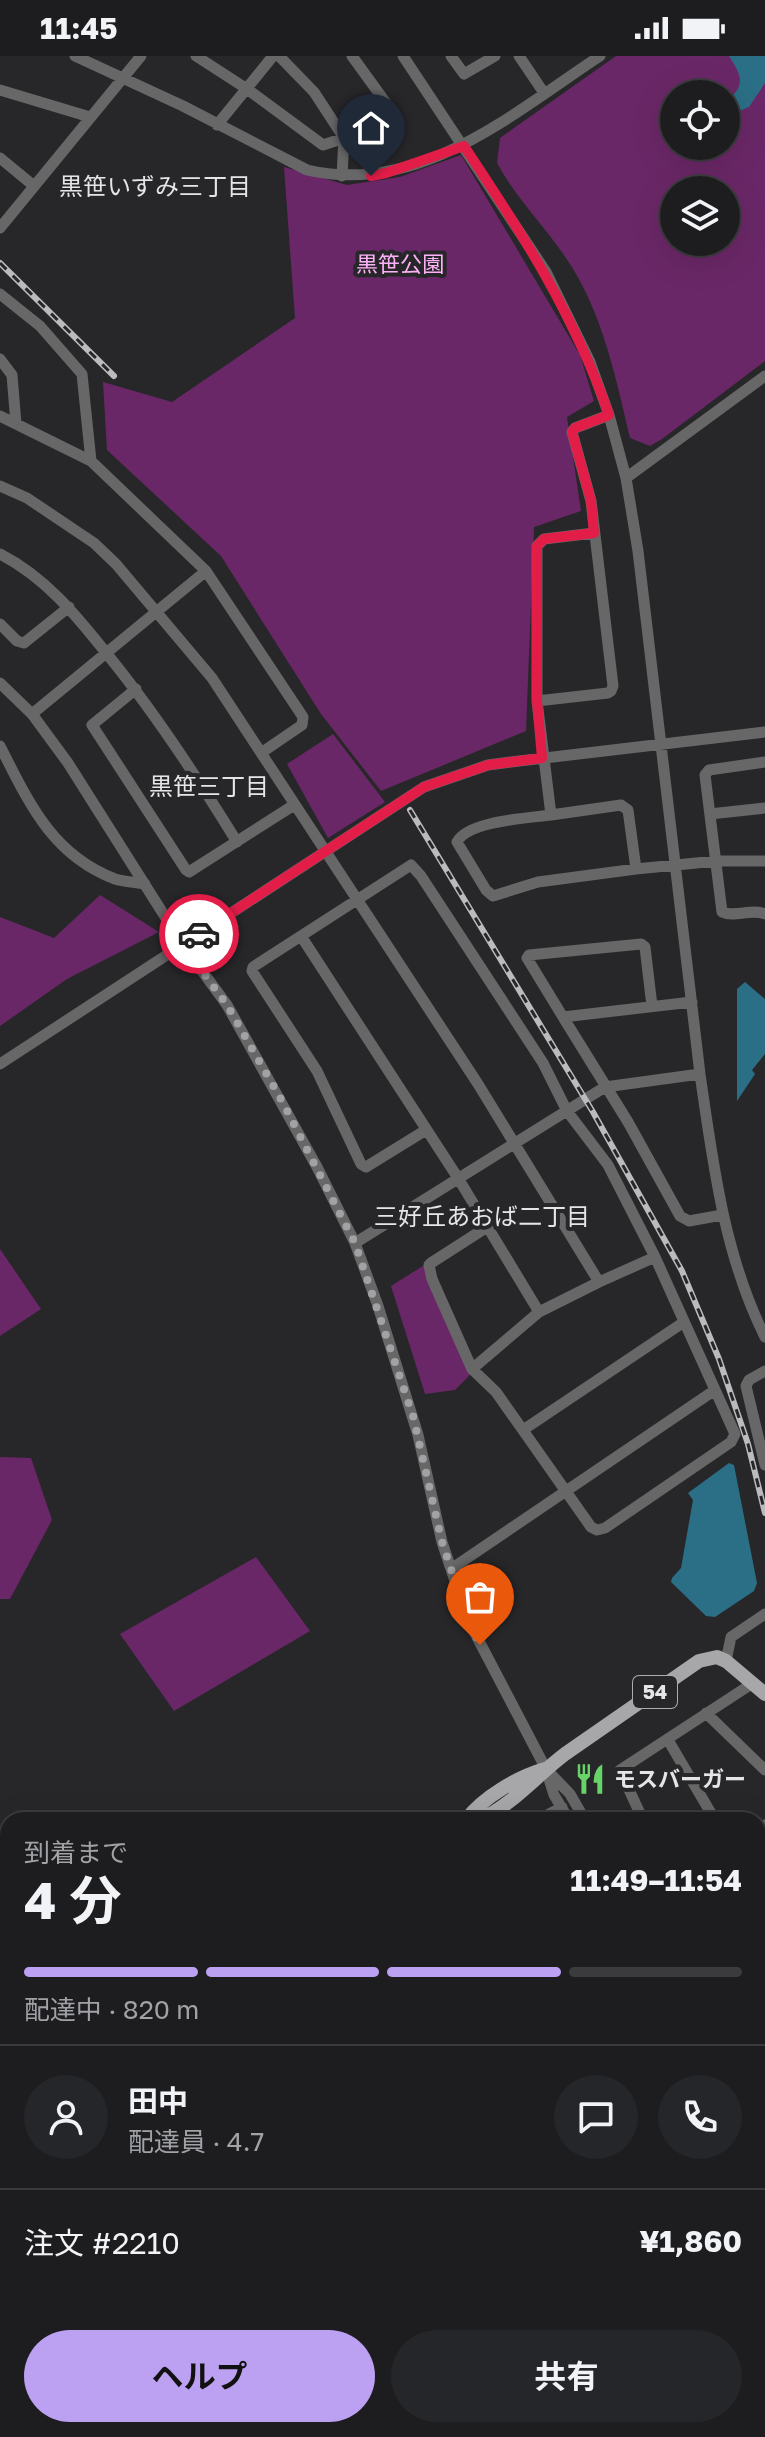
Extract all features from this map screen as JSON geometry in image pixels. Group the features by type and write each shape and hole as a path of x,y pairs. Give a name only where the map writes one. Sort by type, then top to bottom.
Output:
{"main road":[{"name":"54","path":"492,1812 529,1788 546,1769 699,1661 717,1657 726,1661"},
{"path":"726,1661 765,1694"},
{"name":"54","path":"472,1812 518,1780 546,1769"}],"street":[{"path":"75,56 307,170 342,176 386,173 464,146 600,56"},
{"path":"0,228 141,56"},
{"path":"196,56 323,145 344,138 383,110 386,103 352,56"},
{"path":"217,125 273,56"},
{"path":"279,56 314,92 344,138 342,176"},
{"path":"403,56 546,272 590,362 609,415 626,478 638,551 700,1074 722,1215 765,1337"},
{"path":"451,56 464,74 495,56"},
{"path":"519,56 544,93"},
{"path":"0,90 90,117"},
{"path":"0,158 34,186"},
{"path":"0,294 40,326 82,374 91,461"},
{"path":"0,359 12,375 16,424"},
{"path":"626,478 765,376"},
{"path":"537,701 611,691 613,680 591,501 572,432 609,415"},
{"path":"0,416 91,461 206,571 304,721 261,753"},
{"path":"0,486 27,498 94,543 212,678 515,1143 599,1282"},
{"path":"551,815 537,701 537,546 544,539 594,533"},
{"path":"0,554 24,566 69,607 136,689 192,769 237,842"},
{"path":"32,714 206,571"},
{"path":"0,624 17,641 24,643 69,607"},
{"path":"0,683 32,714 68,763 183,945 227,1005 282,1101 355,1243 415,1422 451,1569 468,1620 546,1769 554,1795 565,1812"},
{"path":"136,689 92,725 189,872 294,805"},
{"path":"0,1064 424,787 488,765 765,732"},
{"path":"0,746 44,825 64,850 81,864 118,881 145,884"},
{"path":"765,762 707,772 705,775 722,912 728,915 758,911 765,914"},
{"path":"636,869 628,810 621,805 499,821 462,834 457,842 486,890 493,896 538,882 636,869 716,861 765,861"},
{"path":"710,814 765,808"},
{"path":"426,1130 366,1167 361,1164 317,1071 252,971 253,967 411,865 416,868 543,1063 567,1111 608,1165 655,1257 735,1434 731,1442 605,1528 597,1530 591,1527 496,1392 472,1369 432,1279 429,1265 487,1227"},
{"path":"301,936 458,1178 539,1312"},
{"path":"652,1006 645,947 641,944 529,955 527,961 683,1220 722,1215"},
{"path":"563,1017 692,1002"},
{"path":"355,1243 605,1087 700,1074"},
{"path":"472,1369 539,1312 655,1257"},
{"path":"523,1430 684,1322"},
{"path":"765,1371 749,1380 746,1386 765,1465"},
{"path":"451,1569 715,1390"},
{"path":"726,1661 731,1637 765,1614"},
{"path":"639,1812 620,1770 753,1683"},
{"path":"706,1713 765,1770"},
{"path":"668,1740 710,1812"},
{"path":"546,1769 570,1794 580,1812"},
{"path":"553,1812 562,1807"}],"green space":[{"path":"616,56 765,56 765,361 650,446 630,438 606,345 579,278 497,163 500,138"},
{"name":"黒笹公園","path":"461,155 580,355 594,401 567,417 581,511 534,527 526,731 381,791 321,714 221,556 107,450 103,382 172,402 295,318 284,167 347,185 400,177"},
{"path":"333,734 385,802 328,838 287,764"},
{"path":"100,895 159,932 67,979 0,1026 0,917 54,938"},
{"path":"0,1249 41,1309 0,1336"},
{"path":"426,1264 475,1370 455,1390 425,1394 391,1286"},
{"path":"0,1457 31,1458 52,1520 10,1599 0,1599"},
{"path":"256,1557 310,1631 174,1711 120,1634"}],"water":[{"path":"729,56 765,56 765,83 749,107 740,111 740,79"},
{"path":"745,982 765,999 765,1054 752,1070 755,1074 737,1101 737,989"},
{"path":"729,1463 734,1465 757,1583 754,1591 715,1617 706,1616 671,1582 681,1568 693,1500 688,1493"}],"railway":[{"path":"0,263 114,376"},
{"path":"410,810 593,1112 682,1271 719,1359 748,1444 765,1513"}],"way so far":[{"path":"199,934 183,945 227,1005 282,1101 355,1243 413,1416 442,1542 468,1620 480,1645"}],"place":[{"name":"モスバーガー","path":"590,1779"}],"district":[{"name":"黒笹いずみ三丁目","path":"155,187"},
{"name":"黒笹三丁目","path":"209,787"},
{"name":"三好丘あおば二丁目","path":"482,1217"}],"route":[{"path":"199,934 424,787 488,765 542,758 537,701 537,546 544,539 594,533 591,501 572,432 585,423 609,415 590,362 546,272 464,146 371,176"}]}
